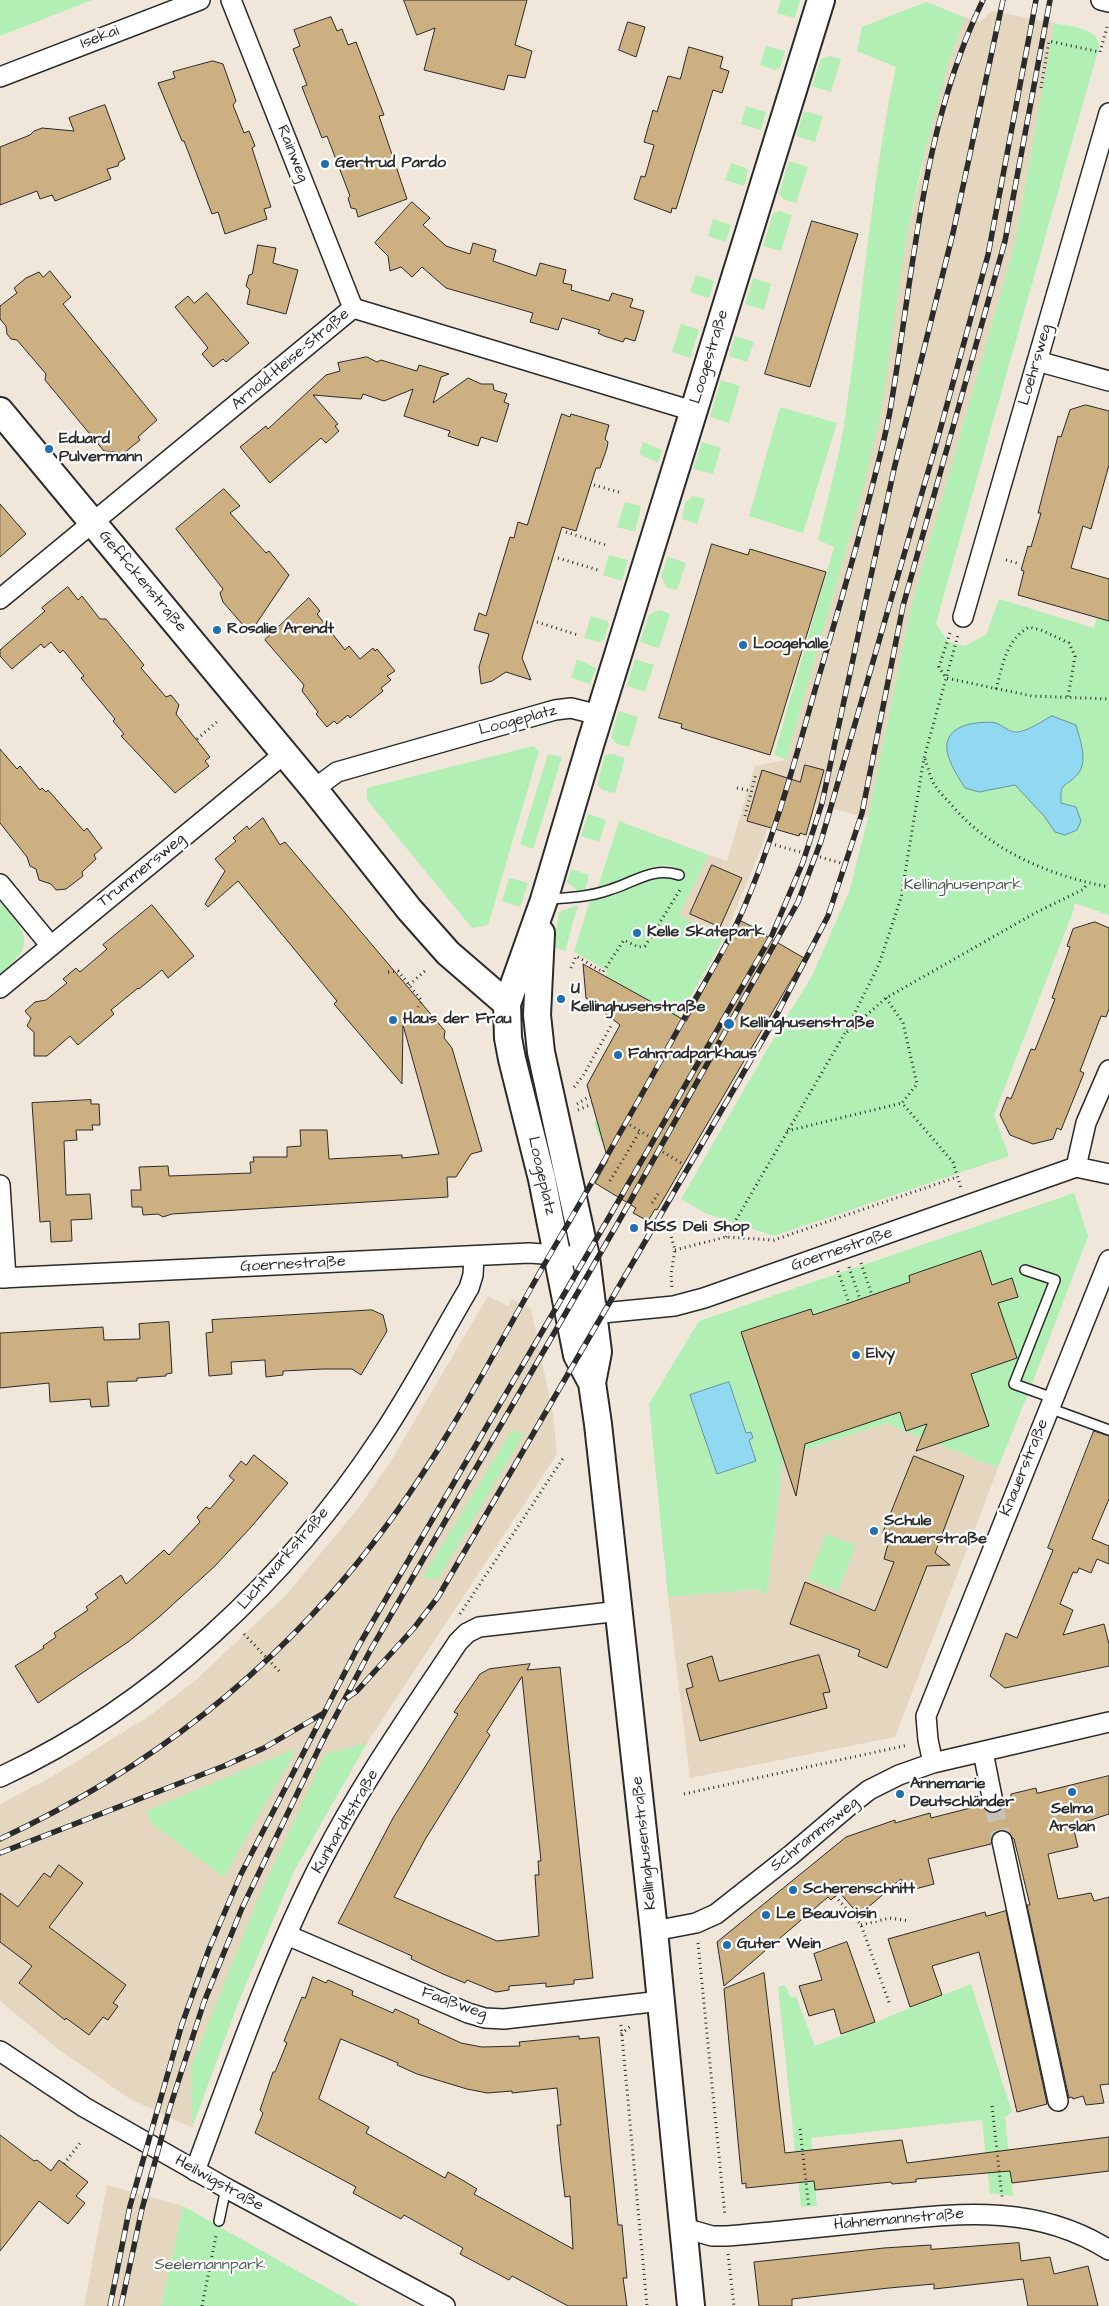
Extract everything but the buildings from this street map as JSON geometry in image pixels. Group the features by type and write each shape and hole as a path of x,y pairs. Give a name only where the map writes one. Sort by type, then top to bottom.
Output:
{"street":[{"name":"Isekai","path":"0,77 200,0"},
{"name":"Rainweg","path":"232,0 353,308"},
{"name":"Loogestraße","path":"599,714 821,0"},
{"path":"1101,0 1109,2"},
{"name":"Loehrsweg","path":"961,624 1109,113"},
{"name":"Arnold-Heise-Straße","path":"0,600 353,308 694,411"},
{"path":"1037,361 1109,381"},
{"name":"Geffckenstraße","path":"0,411 284,754"},
{"name":"Loogeplatz","path":"314,789 337,772 555,710 571,708 599,714 544,900 527,978 507,1004 508,1038 558,1254"},
{"path":"284,754 430,934 448,953 507,1004"},
{"name":"Trummersweg","path":"0,988 284,754"},
{"path":"0,884 51,946"},
{"name":"Loogeplatz","path":"527,978 537,1015 541,1052 558,1136 586,1258"},
{"path":"1109,1070 1086,1123 1076,1167 1109,1174"},
{"name":"Loogeplatz","path":"522,1099 558,1136"},
{"name":"Goernestraße","path":"581,1315 674,1306 689,1302 967,1207 1076,1167"},
{"path":"0,1185 3,1278"},
{"name":"Goernestraße","path":"3,1278 529,1253 558,1254 586,1258"},
{"name":"Kellinghusenstraße","path":"558,1254 581,1315 598,1352 592,1384 605,1473 620,1611 691,2305"},
{"name":"Lichtwarkstraße","path":"0,1777 83,1733 147,1687 230,1619 259,1591 320,1521 381,1437 469,1288 474,1275 474,1257"},
{"name":"Kellinghusenstraße","path":"581,1315 586,1258"},
{"name":"Knauerstraße","path":"934,1763 928,1740 926,1716 1109,1260"},
{"path":"467,1633 486,1626 620,1611"},
{"name":"Kunhardtstraße","path":"195,2171 287,1935 322,1859 348,1814 458,1642 467,1633"},
{"name":"Schrammsweg","path":"654,1930 696,1923 716,1914 869,1790 899,1775 934,1763 1109,1722"},
{"path":"983,1752 993,1802"},
{"path":"1002,1841 1058,2101"},
{"name":"Faaßweg","path":"287,1935 468,2013 485,2018 504,2019 661,2001"},
{"name":"Heilwigstraße","path":"0,2050 64,2096 195,2171 445,2306"},
{"name":"Hahnemannstraße","path":"684,2228 712,2236 727,2236 956,2214 1004,2214 1047,2222 1094,2240 1109,2250"}],"lane":[{"path":"544,900 597,894 652,872 670,872 679,875"},
{"path":"1025,1270 1055,1280 1014,1384 1109,1430"},
{"path":"219,2221 226,2188"}],"path":[{"path":"1041,88 1049,40 1100,52 1107,26"},
{"path":"594,485 622,494"},
{"path":"566,532 606,545"},
{"path":"558,558 598,570"},
{"path":"1006,560 1020,564"},
{"path":"536,622 578,635"},
{"path":"726,1237 845,1033 879,964 902,898 924,758 961,624"},
{"path":"996,689 1008,648 1018,634 1028,627 1041,630 1070,643 1075,656 1068,698"},
{"path":"948,636 939,667 946,678 1032,696 1109,699"},
{"path":"197,739 218,721"},
{"path":"924,758 934,785 963,820 986,838 1020,858 1087,883 1109,888"},
{"path":"745,816 756,774"},
{"path":"737,788 752,791"},
{"path":"775,845 800,852"},
{"path":"820,857 841,863"},
{"path":"571,968 576,956 603,972 624,940 638,947 644,946 683,884 684,880 679,875"},
{"path":"845,1033 886,998 1035,913 1084,889 1087,883"},
{"path":"388,972 398,970 422,1001 418,1007"},
{"path":"409,985 426,970"},
{"path":"787,1131 902,1103 917,1084 903,1023 886,998"},
{"path":"574,1087 583,1076 612,1024"},
{"path":"577,1104 590,1096"},
{"path":"902,1103 953,1162 967,1207"},
{"path":"578,1110 592,1104"},
{"path":"630,1124 650,1137"},
{"path":"619,1168 610,1181 640,1131"},
{"path":"663,1152 683,1164"},
{"path":"675,1250 726,1237 774,1240 957,1177"},
{"path":"652,1203 660,1191"},
{"path":"670,1232 675,1250 671,1274 673,1293"},
{"path":"863,1268 872,1295"},
{"path":"851,1273 860,1299"},
{"path":"839,1276 848,1303"},
{"path":"467,1633 460,1614 564,1457"},
{"path":"244,1634 279,1671"},
{"path":"684,1794 928,1740"},
{"path":"835,1896 861,1925 890,2005"},
{"path":"861,1925 890,1918 910,1921"},
{"path":"698,1937 726,2219"},
{"path":"620,2017 646,2306"},
{"path":"622,2034 636,2022"},
{"path":"992,2106 1004,2214"},
{"path":"800,2129 811,2228"},
{"path":"64,2164 80,2143"},
{"path":"202,2306 219,2221"},
{"path":"727,2246 734,2306"}],"shaded area":[{"path":"992,11 1054,23 1015,243 911,607 868,818 777,794 762,846 724,938 679,915 709,855 727,861 755,766 786,760 862,495 905,246 934,113 948,64 965,17 980,22"},
{"path":"488,1296 508,1306 512,1299 531,1308 553,1415 557,1454 367,1743 294,1871 238,2003 192,2128 130,2099 58,2049 0,2001 0,1804 53,1776 152,1714 197,1679 286,1595 360,1506 392,1459"},
{"path":"886,1423 998,1468 895,1737 690,1778 668,1597 755,1589 767,1594 783,1457"},
{"path":"107,2185 183,2206 161,2306 84,2306"}],"green space":[{"path":"0,0 92,0 0,36"},
{"path":"781,0 800,0 795,18 777,13"},
{"path":"926,2 965,17 948,64 920,172 905,246 881,412 862,495 786,760 774,755 834,547 818,540 842,433 880,154 896,67 857,51 862,27"},
{"name":"Kellinghusenpark","path":"1054,23 1082,29 1094,35 1098,40 1099,47 936,623 947,641 964,646 986,635 999,599 1094,628 1109,577 1109,915 1074,903 1074,909 994,1115 1009,1156 774,1236 705,1213 681,1199 779,1029 812,976 849,892 868,818 911,607 1015,243","holes":["1042,720 1077,775 1064,786 1061,793 1061,803 1076,807 1081,821 1077,830 1055,832 1044,816 1015,785 979,792 965,787 954,770 996,723 1014,731 1019,731 1030,728"]},
{"path":"766,46 785,51 780,68 775,70 760,65"},
{"path":"830,56 841,59 831,92 812,86 821,59"},
{"path":"746,106 766,112 761,130 741,124"},
{"path":"804,111 823,116 815,142 796,136"},
{"path":"789,161 808,167 796,203 783,199 779,193"},
{"path":"731,163 746,168 748,171 744,186 725,180"},
{"path":"779,211 792,215 781,251 763,246 773,213"},
{"path":"713,219 731,225 726,242 708,236"},
{"path":"696,275 714,281 709,298 690,292"},
{"path":"753,278 771,284 764,310 745,304"},
{"path":"681,324 699,330 690,358 672,352"},
{"path":"735,336 754,342 747,362 729,356"},
{"path":"721,380 740,386 729,423 710,417"},
{"path":"780,407 837,423 803,533 749,516"},
{"path":"643,442 662,450 658,463 639,454"},
{"path":"702,442 721,448 713,474 693,469"},
{"path":"693,496 705,499 697,524 682,519 685,503"},
{"path":"625,502 641,506 635,532 617,527"},
{"path":"609,555 628,560 622,581 603,575"},
{"path":"668,557 686,563 677,590 667,588 661,576"},
{"path":"659,610 670,614 659,648 640,642 649,615"},
{"path":"591,616 607,621 609,624 604,640 599,642 584,638"},
{"path":"577,659 596,668 590,684 571,678"},
{"path":"635,659 654,665 645,692 627,686"},
{"path":"619,711 638,717 629,747 615,743 611,737"},
{"path":"533,746 539,751 488,925 472,928 367,800 367,788"},
{"path":"548,754 562,757 533,849 520,844"},
{"path":"613,754 625,758 615,793 602,790 597,784 605,755"},
{"path":"588,814 606,820 599,842 581,836"},
{"path":"619,821 709,855 679,915 724,938 606,1144 601,1141 594,1124 661,1008 605,976 608,971 574,952 590,900 614,895 655,878 670,878 675,867 654,867 608,886 598,887"},
{"path":"571,869 589,875 585,890 579,892 567,882"},
{"path":"509,878 528,883 520,907 502,901"},
{"path":"0,901 21,930 24,946 12,964 0,974"},
{"path":"578,905 565,951 553,947 559,912"},
{"path":"1074,1193 1088,1236 998,1468 886,1423 783,1457 767,1594 755,1589 668,1597 649,1404 699,1321"},
{"path":"512,1430 524,1434 438,1579 422,1578"},
{"path":"826,1534 856,1545 838,1591 808,1579"},
{"path":"367,1743 294,1871 238,2003 192,2128 191,2067 259,1896 325,1754"},
{"path":"297,1748 224,1877 152,1824 146,1811"},
{"path":"971,1984 1012,2112 1005,2117 1013,2196 990,2193 982,2120 811,2138 817,2206 801,2207 778,1987 785,1985 791,1998 796,1997 815,2046"},
{"name":"Seelemannpark","path":"183,2206 359,2306 161,2306"}],"water":[{"path":"1052,716 1076,725 1083,751 1081,770 1061,791 1061,803 1076,807 1081,821 1077,830 1065,835 1055,832 1044,816 1015,785 979,792 965,788 950,762 947,745 949,737 955,730 966,725 993,722 1017,732 1030,728"},
{"path":"729,1382 746,1433 751,1432 753,1438 749,1440 756,1461 717,1474 690,1395"}],"tunnel":[{"path":"993,1802 1002,1841"}],"railway":[{"path":"0,1839 106,1783 203,1715 248,1677 291,1636 332,1593 371,1546 397,1512 467,1402 729,939 743,910 775,826 858,542 888,422 922,201 933,150 946,99 962,49 983,0"},
{"path":"110,2306 130,2206 182,2024 209,1949 241,1874 359,1645 772,935 803,862 822,803 894,469 953,233 1003,0"},
{"path":"121,2306 142,2209 170,2107 204,2002 242,1908 323,1740 370,1651 619,1221 798,902 821,841 939,434 988,255 1036,0"},
{"path":"347,1698 357,1691 414,1628 438,1597 773,1022 828,916 862,813 903,606 1005,241 1050,0"},
{"path":"0,1853 224,1766 264,1748 322,1714"}],"place":[{"name":"Gertrud Pardo","path":"325,164"},
{"name":"Eduard Pulvermann","path":"49,449"},
{"name":"Rosalie Arendt","path":"217,630"},
{"name":"Loogehalle","path":"743,645"},
{"name":"Kelle Skatepark","path":"637,933"},
{"name":"U Kellinghusenstraße","path":"561,999"},
{"name":"Haus der Frau","path":"393,1020"},
{"name":"Kellinghusenstraße","path":"729,1024"},
{"name":"Fahrradparkhaus","path":"618,1055"},
{"name":"KISS Deli Shop","path":"634,1228"},
{"name":"Elvy","path":"856,1355"},
{"name":"Schule Knauerstraße","path":"874,1531"},
{"name":"Selma Arslan","path":"1072,1792"},
{"name":"Annemarie Deutschländer","path":"900,1794"},
{"name":"Scherenschnitt","path":"793,1890"},
{"name":"Le Beauvoisin","path":"766,1915"},
{"name":"Guter Wein","path":"727,1945"}]}
